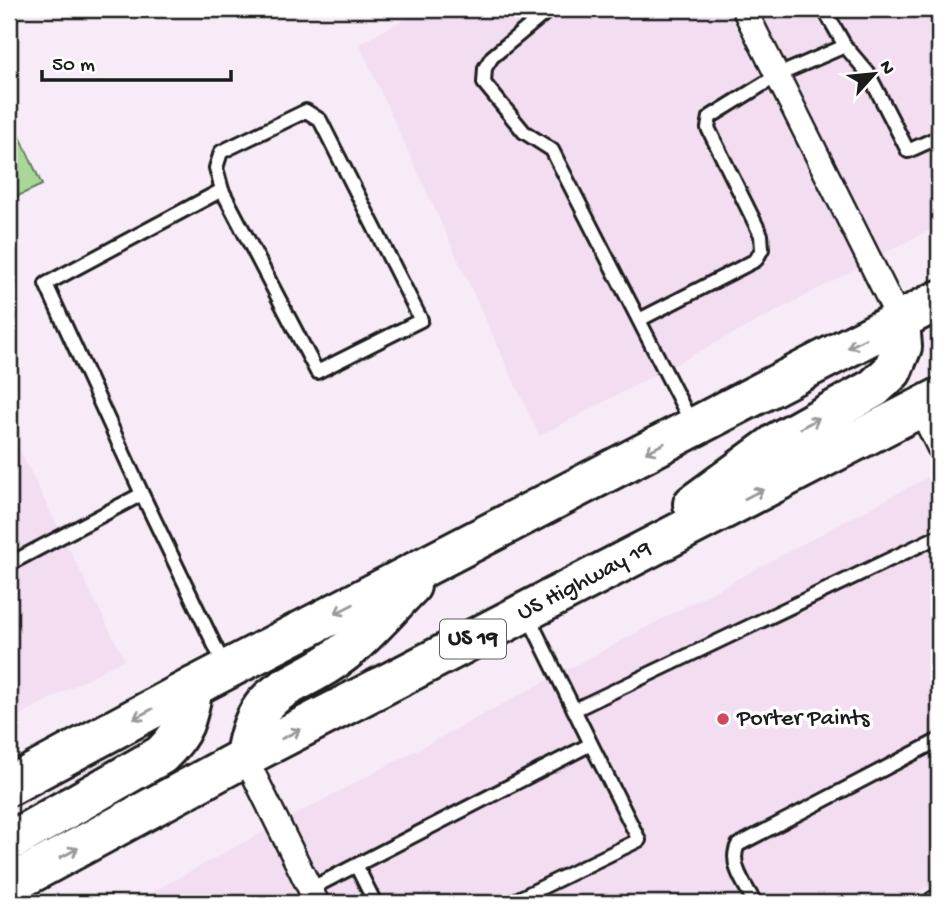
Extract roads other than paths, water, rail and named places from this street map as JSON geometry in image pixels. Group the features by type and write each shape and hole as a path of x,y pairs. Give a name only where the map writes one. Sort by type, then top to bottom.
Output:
{"highway":[{"path":"9,786 210,678 939,300"},
{"path":"595,576 779,441 874,388 892,371 902,347 900,321"},
{"path":"929,403 939,366"},
{"name":"US Highway 19","path":"9,885 245,757 929,403"},
{"path":"245,757 248,735 258,713 274,693 342,654 438,560"},
{"path":"9,842 161,755 178,739 210,678"}],"street":[{"path":"744,9 900,321"},
{"path":"929,403 939,447"},
{"path":"245,757 313,896"}],"lane":[{"path":"550,9 492,57 485,68 484,83 524,132 552,150 693,428"},
{"path":"824,9 845,46 868,73 908,151 939,137"},
{"path":"639,320 756,260 762,249 761,235 708,128 710,117 778,75 845,46"},
{"path":"306,111 320,120 421,320 317,372 222,191 216,168 220,152 306,111"},
{"path":"210,678 142,494 46,284 222,191"},
{"path":"9,564 142,494"},
{"path":"574,710 939,536"},
{"path":"510,903 639,841 526,612"},
{"path":"755,903 736,865 733,854 738,845 939,740"},
{"path":"313,896 356,865 591,744"},
{"path":"356,865 375,903"}],"place":[{"name":"Porter Paints","path":"723,719"}]}
